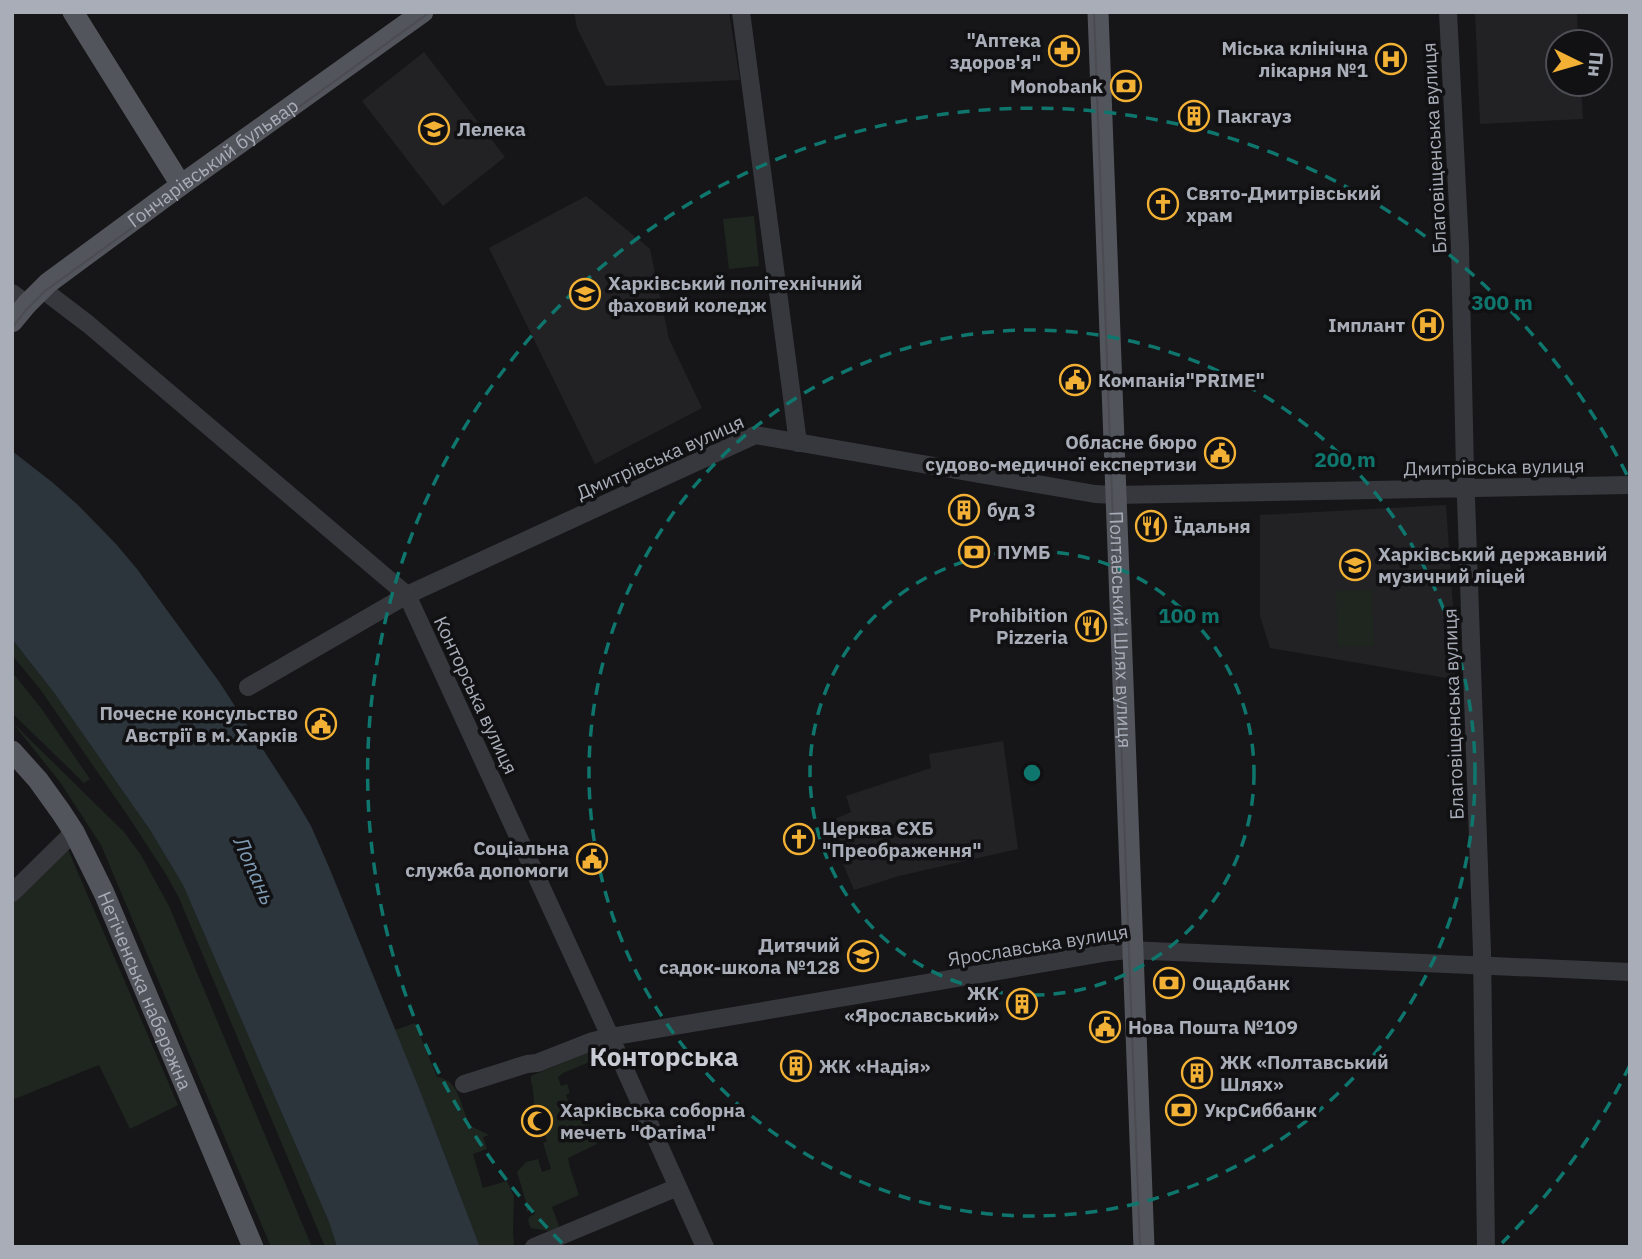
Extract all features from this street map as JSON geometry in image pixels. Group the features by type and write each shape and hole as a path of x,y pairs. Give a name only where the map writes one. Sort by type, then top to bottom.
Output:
{"main road":[{"path":"73,12 181,185"},
{"name":"Гончарівський бульвар","path":"12,322 27,295 423,12"},
{"name":"Полтавський Шлях вулиця","path":"1098,12 1144,1247"},
{"name":"Нетіченська набережна","path":"12,751 38,780 74,832 104,893 253,1247"}],"street":[{"path":"741,12 798,443"},
{"name":"Благовіщенська вулиця","path":"1448,12 1460,247 1482,967 1486,1247"},
{"name":"Конторська вулиця","path":"27,295 98,332 407,596 705,1247"},
{"name":"Дмитрівська вулиця","path":"248,687 407,596 755,435 1116,495 1630,485"},
{"path":"12,893 74,832"},
{"name":"Ярославська вулиця","path":"464,1084 537,1063 610,1037 1096,954 1133,950 1630,972"},
{"path":"534,1247 678,1187"}],"shaded area":[{"path":"574,12 729,12 740,80 606,86 577,28"},
{"path":"1475,12 1577,12 1578,28 1544,28 1544,98 1582,98 1583,119 1480,124"},
{"name":"Лелека","path":"424,52 505,157 443,206 362,101"},
{"name":"Харківський політехнічний фаховий коледж","path":"586,196 650,249 669,339 702,408 595,464 489,248"},
{"path":"754,216 759,266 729,269 723,219"},
{"name":"Харківський державний музичний ліцей","path":"1446,505 1458,680 1270,648 1260,616 1260,515"},
{"path":"1372,590 1374,646 1338,647 1336,591"},
{"path":"12,639 55,694 150,830 183,885 329,1222 337,1247 325,1247 179,898 128,816 40,689 12,655"},
{"path":"12,672 41,708 90,779 84,783 12,713"},
{"path":"12,722 124,832 141,855 169,906 312,1247 271,1247 101,845 60,782"},
{"path":"1003,741 1018,849 899,876 854,890 826,823 851,812 846,796 931,768 929,754"},
{"path":"66,845 178,1105 130,1129 99,1065 12,1100 12,898"},
{"path":"415,1023 437,1077 445,1079 455,1089 471,1126 489,1135 483,1137 487,1149 473,1154 483,1188 507,1181 514,1196 514,1247 480,1247 395,1030"},
{"path":"591,1051 597,1059 558,1077 561,1086 567,1084 569,1104 574,1102 578,1111 587,1107 590,1111 587,1120 597,1144 568,1158 579,1195 552,1207 560,1229 549,1231 531,1228 529,1217 535,1214 532,1207 526,1211 527,1205 517,1172 526,1162 538,1159 542,1172 551,1169 543,1143 547,1141 540,1118 535,1115 531,1076"}],"water":[{"name":"Лопань","path":"12,451 79,506 137,569 220,683 311,826 421,1093 480,1247 337,1247 329,1222 183,885 150,830 55,694 12,639"}],"tram line":[{"path":"12,328 45,291 430,12"},
{"path":"1094,12 1140,1247"}],"place":[{"name":"\"Аптека здоров'я\"","path":"1064,51"},
{"name":"Міська клінічна лікарня №1","path":"1391,59"},
{"name":"Monobank","path":"1126,86"},
{"name":"Пакгауз","path":"1194,116"},
{"name":"Лелека","path":"434,129"},
{"name":"Свято-Дмитрівський храм","path":"1163,204"},
{"name":"Харківський політехнічний фаховий коледж","path":"585,294"},
{"name":"Імплант","path":"1428,325"},
{"name":"Компанія\"PRIME\"","path":"1075,380"},
{"name":"Обласне бюро судово-медичної експертизи","path":"1220,453"},
{"name":"буд 3","path":"964,510"},
{"name":"Їдальня","path":"1151,526"},
{"name":"ПУМБ","path":"974,552"},
{"name":"Харківський державний музичний ліцей","path":"1355,565"},
{"name":"Prohibition Pizzeria","path":"1091,626"},
{"name":"Почесне консульство Австрії в м. Харків","path":"321,724"},
{"name":"Церква ЄХБ \"Преображення\"","path":"799,839"},
{"name":"Соціальна служба допомоги","path":"592,859"},
{"name":"Дитячий садок-школа №128","path":"863,956"},
{"name":"Ощадбанк","path":"1169,983"},
{"name":"ЖК «Ярославський»","path":"1022,1004"},
{"name":"Нова Пошта №109","path":"1105,1027"},
{"name":"ЖК «Надія»","path":"796,1066"},
{"name":"ЖК «Полтавський Шлях»","path":"1197,1073"},
{"name":"УкрСиббанк","path":"1181,1110"},
{"name":"Харківська соборна мечеть \"Фатіма\"","path":"537,1121"}],"district":[{"name":"Конторська","path":"664,1057"}]}
